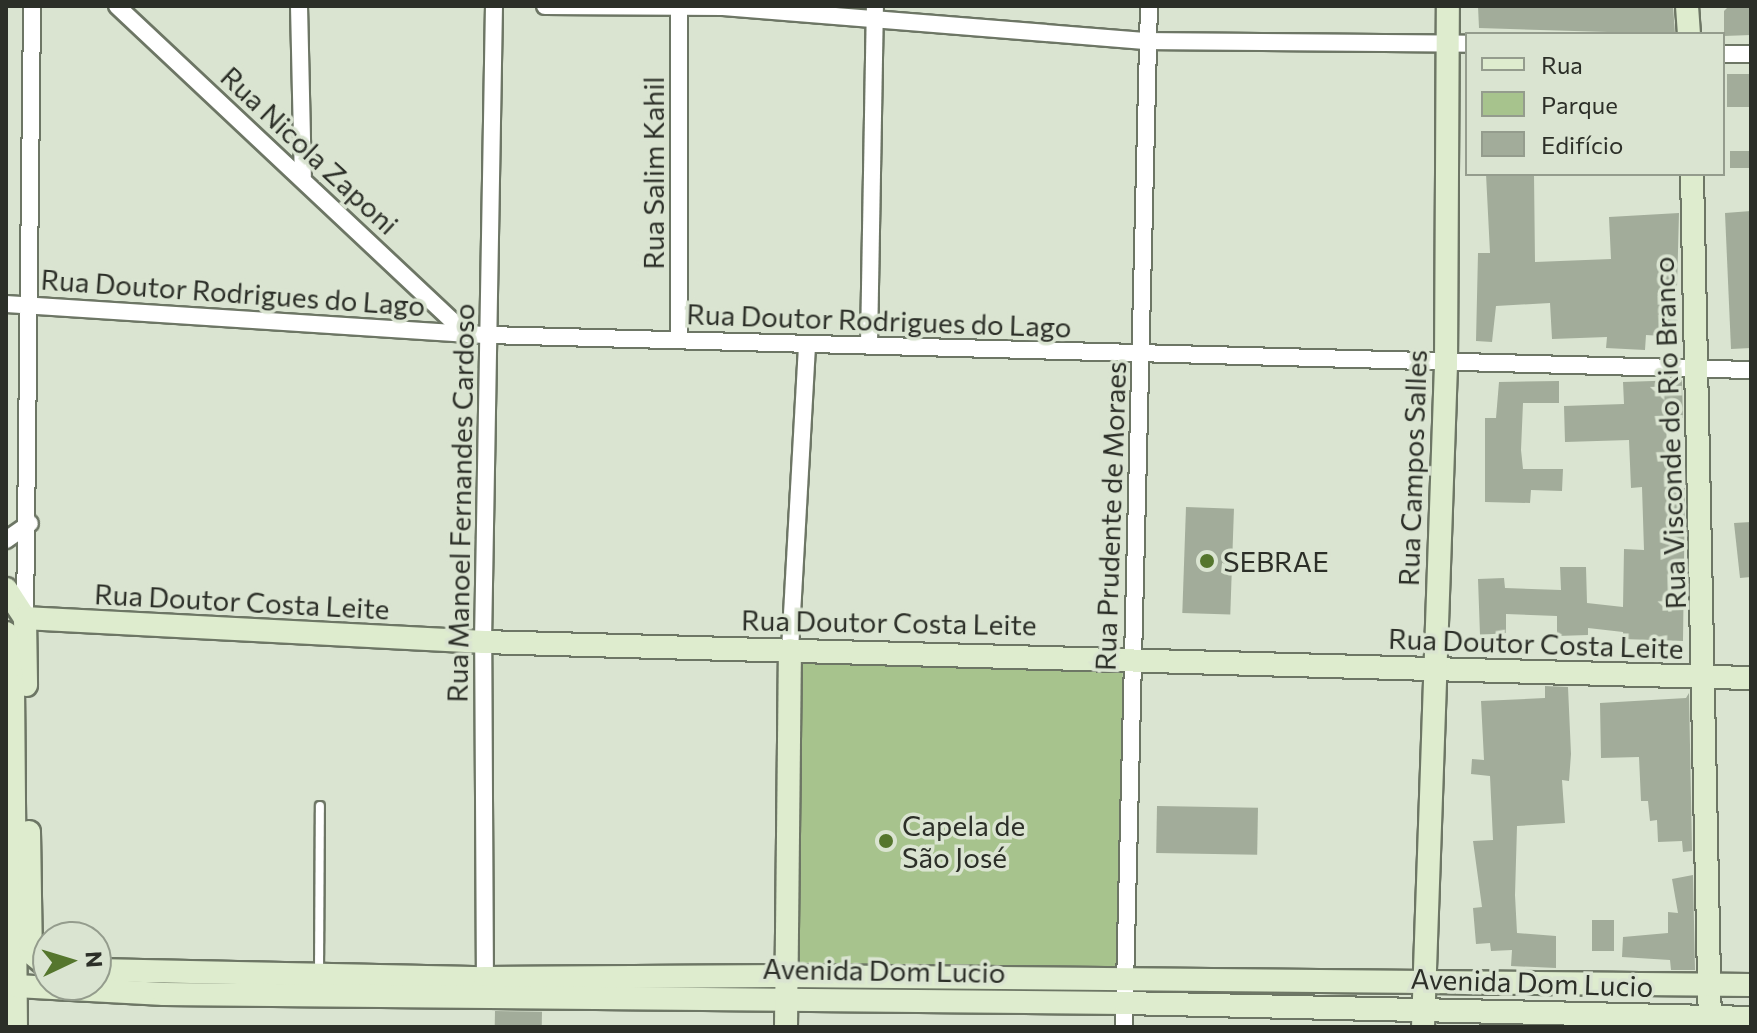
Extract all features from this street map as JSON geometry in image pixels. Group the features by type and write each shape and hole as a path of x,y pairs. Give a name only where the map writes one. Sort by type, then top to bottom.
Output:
{"main road":[{"name":"Rua Campos Salles","path":"1423,1017 1457,43 1448,6"},
{"path":"1687,6 1689,32"},
{"name":"Rua Visconde do Rio Branco","path":"1692,176 1706,678 1710,1022"},
{"path":"6,589 25,618 37,921"},
{"name":"Rua Doutor Costa Leite","path":"25,618 483,642 1130,658 1435,672 1751,678"},
{"path":"7,636 16,1027"},
{"path":"786,1027 790,650"},
{"name":"Avenida Dom Lucio","path":"112,970 319,975 485,989 787,976 1125,992 1423,1017 1710,1022 1751,1018"},
{"name":"Avenida Dom Lucio","path":"16,986 485,989 785,999 1424,984 1751,985"}],"street":[{"path":"25,618 30,523 28,305 32,6"},
{"name":"Rua Nicola Zaponi","path":"117,6 303,176 466,334"},
{"path":"299,6 303,176"},
{"name":"Rua Manoel Fernandes Cardoso","path":"485,989 483,642 494,6"},
{"path":"545,6 679,6 875,12 1148,41 1457,43"},
{"name":"Rua Salim Kahil","path":"679,6 679,340"},
{"name":"Rua Prudente de Moraes","path":"1124,1027 1130,658 1143,354 1149,6"},
{"path":"869,345 875,12"},
{"path":"1725,54 1751,54"},
{"name":"Rua Doutor Rodrigues do Lago","path":"6,304 488,335 1446,364 1751,370"},
{"path":"790,650 807,344"},
{"path":"6,540 30,523"}],"lane":[{"path":"319,975 320,806"}],"green space":[{"path":"797,654 1123,660 1118,972 792,966"}],"building":[{"path":"1478,6 1673,6 1675,32 1610,32 1479,28"},
{"path":"1729,6 1751,6 1751,35 1725,36 1724,11"},
{"path":"1727,74 1751,74 1751,107 1727,107"},
{"path":"1730,151 1751,151 1751,168 1730,168"},
{"path":"1486,176 1534,176 1535,262 1611,259 1609,217 1679,213 1677,289 1665,289 1664,319 1678,320 1677,337 1646,335 1645,350 1606,348 1607,337 1552,339 1550,303 1496,306 1492,342 1476,341 1478,253 1490,253"},
{"path":"1751,211 1751,348 1731,349 1725,213"},
{"path":"1682,380 1683,418 1666,418 1668,489 1685,488 1683,641 1623,639 1623,632 1588,628 1588,635 1557,636 1557,616 1506,614 1506,633 1480,635 1478,579 1504,578 1505,588 1561,590 1560,567 1586,567 1587,603 1623,607 1624,549 1644,550 1642,487 1631,488 1629,440 1565,442 1564,406 1624,404 1623,382"},
{"path":"1559,381 1559,403 1523,403 1521,450 1523,469 1563,469 1562,491 1531,490 1530,503 1485,502 1485,418 1496,418 1499,382"},
{"name":"SEBRAE","path":"1186,507 1234,509 1230,615 1182,613"},
{"path":"1751,522 1751,577 1740,578 1734,523"},
{"path":"1545,686 1568,687 1571,754 1569,781 1562,780 1565,823 1517,826 1515,895 1517,933 1556,936 1556,968 1511,966 1512,950 1491,951 1490,943 1476,944 1473,908 1482,907 1473,841 1493,840 1490,776 1471,774 1472,759 1484,760 1481,701 1545,698"},
{"path":"1689,693 1692,851 1683,852 1682,841 1658,842 1657,820 1650,821 1648,801 1641,801 1639,757 1601,758 1600,703 1686,698"},
{"path":"1157,806 1258,808 1257,855 1156,853"},
{"path":"1693,875 1695,970 1671,970 1670,960 1622,957 1623,937 1668,933 1668,912 1678,913 1672,879"},
{"path":"1592,920 1614,920 1614,951 1592,951"},
{"path":"495,1011 542,1012 542,1027 495,1027"}],"place":[{"name":"SEBRAE","path":"1207,561"},
{"name":"Capela de São José","path":"886,841"}]}
